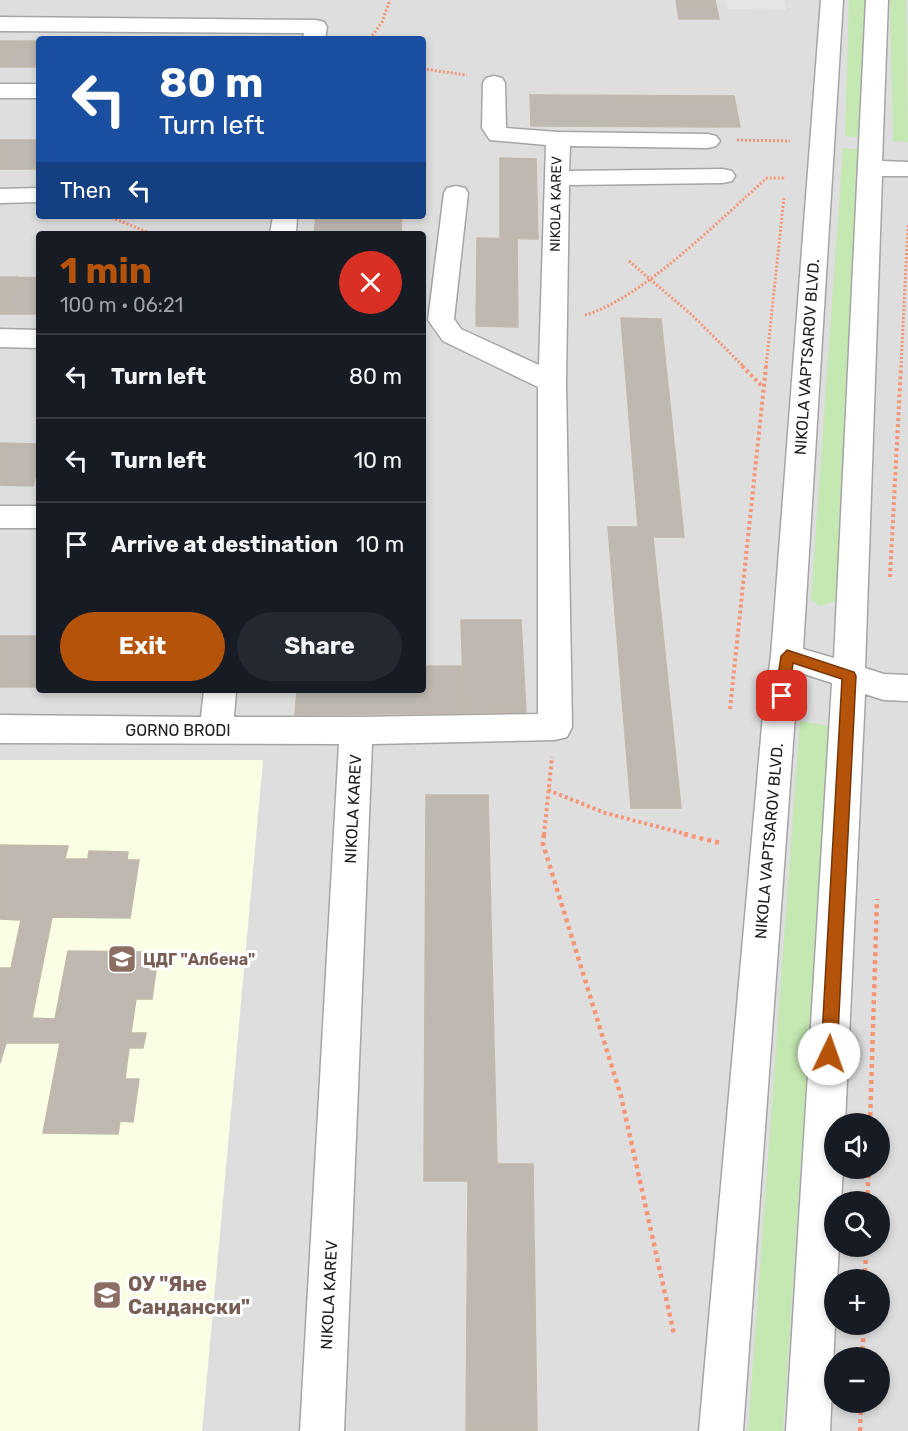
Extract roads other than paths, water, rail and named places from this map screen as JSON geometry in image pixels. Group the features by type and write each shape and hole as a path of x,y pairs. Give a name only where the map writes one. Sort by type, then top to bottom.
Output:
{"street":[{"name":"NIKOLA VAPTSAROV BLVD.","path":"721,1431 778,727 787,656 832,0"},
{"path":"808,1431 849,676 877,0"},
{"path":"0,24 315,33"},
{"name":"NIKOLA KAREV","path":"322,1431 356,731 555,727 552,382 558,139 498,135 494,128 494,83"},
{"path":"0,91 36,91"},
{"path":"558,139 708,141"},
{"path":"870,168 908,169"},
{"path":"556,178 723,176"},
{"path":"456,193 441,320 452,335 552,382"},
{"path":"0,196 36,195"},
{"path":"426,248 450,248"},
{"path":"0,338 36,339"},
{"path":"0,517 36,517"},
{"path":"787,656 884,687 908,688"},
{"path":"216,731 220,693"},
{"name":"GORNO BRODI","path":"0,729 356,731"}],"place":[{"name":"ЦДГ \"Албена\"","path":"122,959"},
{"name":"ОУ \"Яне Сандански\"","path":"107,1295"}]}
